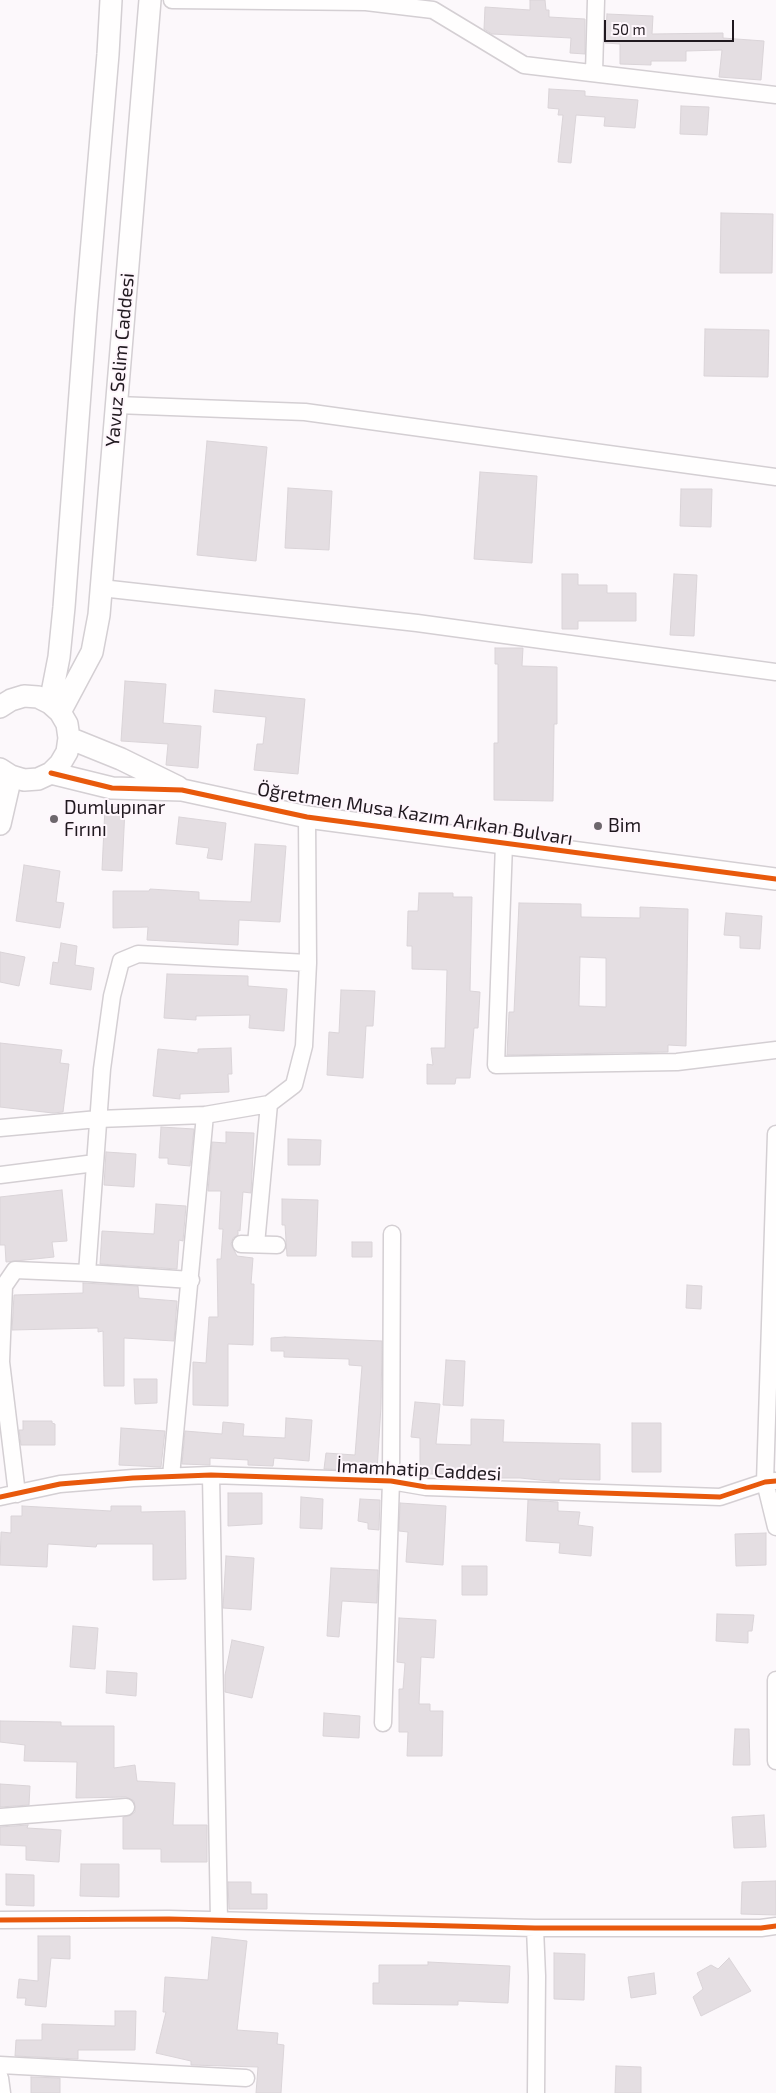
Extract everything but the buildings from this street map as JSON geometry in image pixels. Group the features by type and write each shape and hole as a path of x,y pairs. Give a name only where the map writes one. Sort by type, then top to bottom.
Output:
{"street":[{"name":"Yavuz Selim Caddesi","path":"55,708 111,0"},
{"name":"Yavuz Selim Caddesi","path":"55,708 92,652 99,615 150,0"},
{"path":"172,0 366,2 433,10 524,65 776,95"},
{"path":"594,73 596,0"},
{"path":"116,406 305,412 776,478"},
{"path":"101,588 417,623 776,672"},
{"path":"0,707 11,700 24,696 38,697 55,708 67,724 69,738 67,752 60,764 50,773 38,779 24,780 5,773 0,824"},
{"name":"Öğretmen Musa Kazım Arıkan Bulvarı","path":"69,738 121,758 182,790"},
{"name":"Öğretmen Musa Kazım Arıkan Bulvarı","path":"50,773 112,788 182,790 307,817 776,879"},
{"path":"0,1128 98,1119 205,1115 269,1104 294,1085 304,1046 308,963 307,817"},
{"path":"504,844 496,1065 677,1062 776,1050"},
{"path":"87,1273 102,1069 112,996 121,961 138,954 308,963"},
{"path":"269,1104 248,1244 278,1245"},
{"path":"171,1476 191,1280 205,1115"},
{"path":"776,1134 771,1481 776,1527"},
{"path":"0,1175 95,1163"},
{"path":"383,1723 391,1481 392,1234"},
{"path":"17,1494 1,1362 4,1286 15,1270 191,1280"},
{"path":"211,1475 219,1920"},
{"name":"İmamhatip Caddesi","path":"0,1497 60,1484 211,1475 391,1481 426,1487 720,1497 771,1481"},
{"path":"776,1680 776,1761"},
{"path":"0,1817 126,1807"},
{"path":"0,1920 169,1918 535,1928 761,1928 776,1926"},
{"path":"535,1928 537,1976 536,2093"},
{"path":"0,2066 246,2078"},
{"path":"0,2078 2,2093"}],"cycle path":[{"path":"51,773 112,788 182,790 307,817 776,879"},
{"path":"0,1497 60,1484 133,1478 211,1475 391,1481 426,1487 720,1497 765,1482 776,1481"},
{"path":"0,1920 169,1919 535,1928 761,1928 776,1926"}],"place":[{"name":"Dumlupınar Fırını","path":"54,819"},
{"name":"Bim","path":"598,826"}]}
